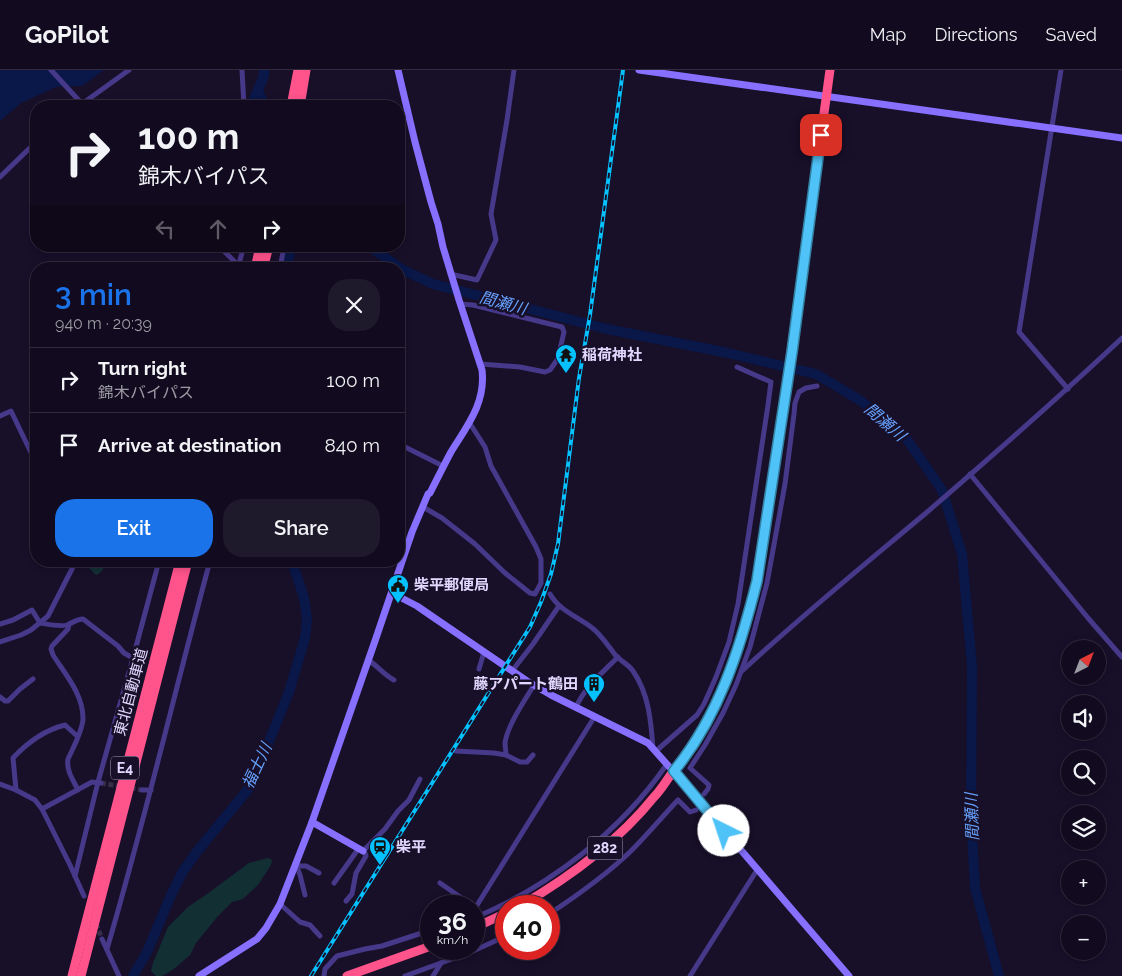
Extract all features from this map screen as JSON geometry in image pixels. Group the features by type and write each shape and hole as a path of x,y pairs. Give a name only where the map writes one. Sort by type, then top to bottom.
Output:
{"highway":[{"path":"292,100 298,70"},
{"path":"301,100 306,70"},
{"name":"282","path":"538,895 596,856 655,797 670,768 682,761 702,731 718,701 738,649 757,581 791,356 830,70"},
{"name":"東北自動車道","path":"72,976 178,567"},
{"name":"東北自動車道","path":"81,976 186,567"},
{"path":"347,976 420,950"}],"street":[{"path":"51,70 77,100"},
{"path":"89,100 129,70"},
{"path":"242,70 244,100"},
{"path":"398,70 451,277 480,364 483,379 482,391 476,409 443,466 412,532 405,553"},
{"path":"451,277 477,280 496,240 491,214 514,70"},
{"path":"639,70 1122,138"},
{"path":"1061,70 1019,332 1068,389"},
{"path":"0,177 30,148"},
{"path":"224,252 233,262"},
{"path":"459,302 562,327 564,332 557,360 550,370 545,372 480,364"},
{"path":"742,672 779,637 1068,389 1122,338"},
{"path":"655,750 697,715 704,704 724,659 737,613 771,382 737,367"},
{"path":"704,794 709,785 690,768 723,713 742,672 754,636 767,583 784,484 794,403 799,392 817,386"},
{"path":"0,416 11,411 30,451"},
{"path":"423,507 442,518 505,573 534,594 541,583 541,559 491,466 485,447 469,422"},
{"path":"405,447 443,466"},
{"path":"970,474 1122,657"},
{"path":"0,642 31,630 48,616 73,567"},
{"path":"75,876 157,567"},
{"path":"107,949 151,790 180,671 208,567"},
{"path":"199,976 257,938 266,928 280,904 312,822 401,567"},
{"path":"392,593 417,606 534,685 648,743 849,976"},
{"path":"550,594 554,602 559,606 593,628 632,670 642,686 650,716 655,750"},
{"path":"512,671 559,606"},
{"path":"0,624 13,620 32,610 40,623"},
{"path":"40,623 66,625 83,619 118,646 124,653 133,658"},
{"path":"69,624 68,629 52,646 52,649 53,655 78,694 83,720 67,764 78,790"},
{"path":"480,669 484,652"},
{"path":"576,707 590,685 618,657"},
{"path":"368,660 394,680"},
{"path":"0,697 4,701 8,701 33,679"},
{"path":"506,755 505,742 509,730 534,685"},
{"path":"482,895 595,716"},
{"path":"16,790 14,758 33,740 54,727 65,724 77,736"},
{"path":"456,752 494,753 506,755 520,762 527,762 533,755"},
{"path":"485,913 533,888 574,860 609,830 670,768"},
{"path":"334,883 361,849 385,829 409,800 420,779"},
{"path":"42,809 92,782 100,782"},
{"path":"0,784 35,800 42,809 84,896"},
{"path":"142,790 151,790"},
{"path":"560,906 610,870 650,831 678,800 690,812 696,810"},
{"path":"312,822 365,853 366,856 356,873 352,894 346,901"},
{"path":"296,864 306,866 319,873"},
{"path":"296,864 305,895"},
{"path":"690,976 757,870"},
{"path":"440,883 456,895"},
{"path":"280,904 300,922 310,925 320,936"},
{"path":"324,976 326,969 337,956 382,946 420,934"},
{"path":"102,939 119,976"},
{"path":"406,976 447,960"},
{"path":"432,976 442,962"}],"green space":[{"path":"88,567 104,567 100,573 96,575"},
{"path":"268,858 272,860 271,865 258,885 243,899 232,902 218,916 196,943 190,955 166,974 156,976 151,971 168,927 188,907 249,863"}],"shaded area":[{"path":"0,70 104,70 82,86 56,87 21,103 0,121"}],"waterway":[{"name":"福士川","path":"254,100 264,76 264,70"},
{"name":"間瀬川","path":"258,91 262,100"},
{"name":"福士川","path":"288,262 290,252"},
{"name":"間瀬川","path":"377,252 391,262"},
{"name":"間瀬川","path":"405,271 433,284 607,329 728,353 816,374 861,401 906,438 942,490 962,554 972,666 971,812 975,888 999,976"},
{"name":"福士川","path":"133,976 147,952 183,871 251,786 289,692 305,638 307,619 304,598 294,567"}],"tunnel":[{"path":"101,783 142,790"},
{"path":"96,924 102,939"}],"railway":[{"path":"311,976 530,627 551,574 558,544 579,378 590,315 623,70"}],"place":[{"name":"稲荷神社","path":"566,374"},
{"name":"柴平郵便局","path":"398,604"},
{"name":"藤アパート鶴田","path":"594,703"},
{"name":"柴平","path":"380,866"}],"route":[{"path":"724,831 674,771 702,731 718,701 737,652 751,608 757,581 792,352 821,135"}]}
